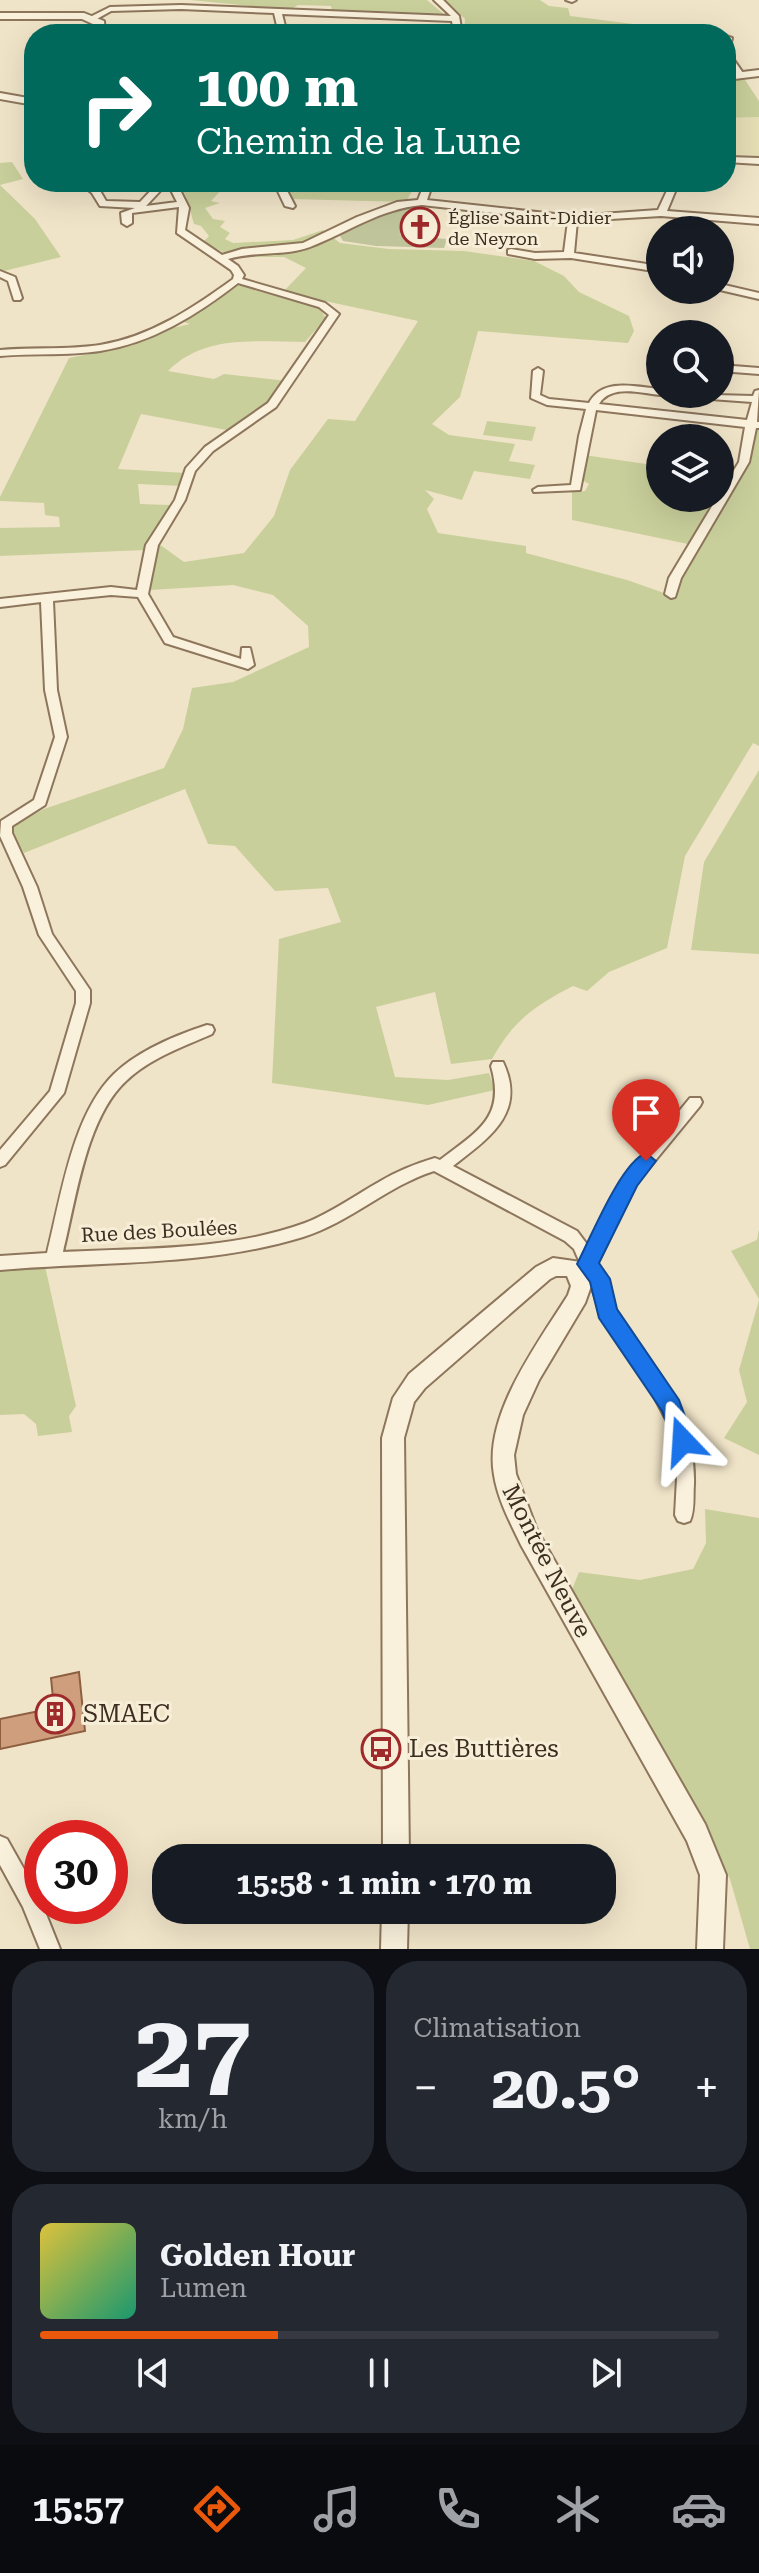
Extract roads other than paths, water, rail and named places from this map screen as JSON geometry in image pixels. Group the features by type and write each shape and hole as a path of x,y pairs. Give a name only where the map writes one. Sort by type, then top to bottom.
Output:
{"street":[{"path":"438,0 456,24"},
{"path":"0,16 92,18 110,9 167,7 455,19"},
{"path":"278,12 281,24"},
{"path":"92,18 100,24"},
{"path":"736,69 740,75"},
{"path":"736,76 759,73"},
{"path":"0,96 24,100"},
{"path":"736,160 759,161"},
{"path":"96,192 100,202 117,207 142,205 154,192"},
{"path":"177,192 183,204 180,231 238,272 237,280"},
{"path":"283,192 290,206"},
{"path":"422,202 426,192"},
{"path":"661,213 670,192"},
{"path":"220,259 242,252 305,246 360,219 400,204 422,202 573,219 661,213 759,221"},
{"path":"127,223 126,213 130,211 183,204"},
{"path":"571,255 568,251 573,219"},
{"path":"511,252 535,256 571,255 646,267"},
{"path":"0,274 12,279 17,298"},
{"path":"0,353 96,348 134,341 163,328 237,280 322,305 334,314 272,405 209,449 190,470 180,500 152,545 142,594 161,631 169,640 248,665 246,651"},
{"path":"734,290 759,296"},
{"path":"734,369 759,371"},
{"path":"538,371 535,396 538,400 755,425"},
{"path":"538,490 576,488 591,408 598,396 609,390 646,391"},
{"path":"671,594 675,578 744,462 755,425 758,396 734,395"},
{"path":"0,603 111,591 142,594"},
{"path":"0,1161 57,1093 83,1003 83,990 46,935 30,887 5,833 6,824 40,802 61,737 51,690 47,600"},
{"path":"54,1257 92,1118 108,1090 140,1063 207,1030"},
{"path":"498,1066 507,1094 497,1117 443,1166 506,1204 571,1236 580,1245 584,1270"},
{"path":"584,1270 630,1181 695,1102"},
{"name":"Rue des Boulées","path":"0,1263 54,1257 242,1248 307,1230 404,1175 435,1164 443,1166"},
{"path":"396,1844 393,1438 397,1417 417,1381 543,1273 563,1265 584,1270 599,1279 607,1311 672,1407 685,1451 684,1515"},
{"name":"Montée Neuve","path":"584,1270 578,1297 514,1410 506,1435 504,1477 509,1495 559,1589 696,1833 713,1875 710,1949"},
{"path":"0,1846 31,1901 50,1949"},
{"path":"394,1949 395,1924"}],"place":[{"name":"Église Saint-Didier de Neyron","path":"420,227"},
{"name":"SMAEC","path":"55,1714"},
{"name":"Les Buttières","path":"381,1749"}]}
